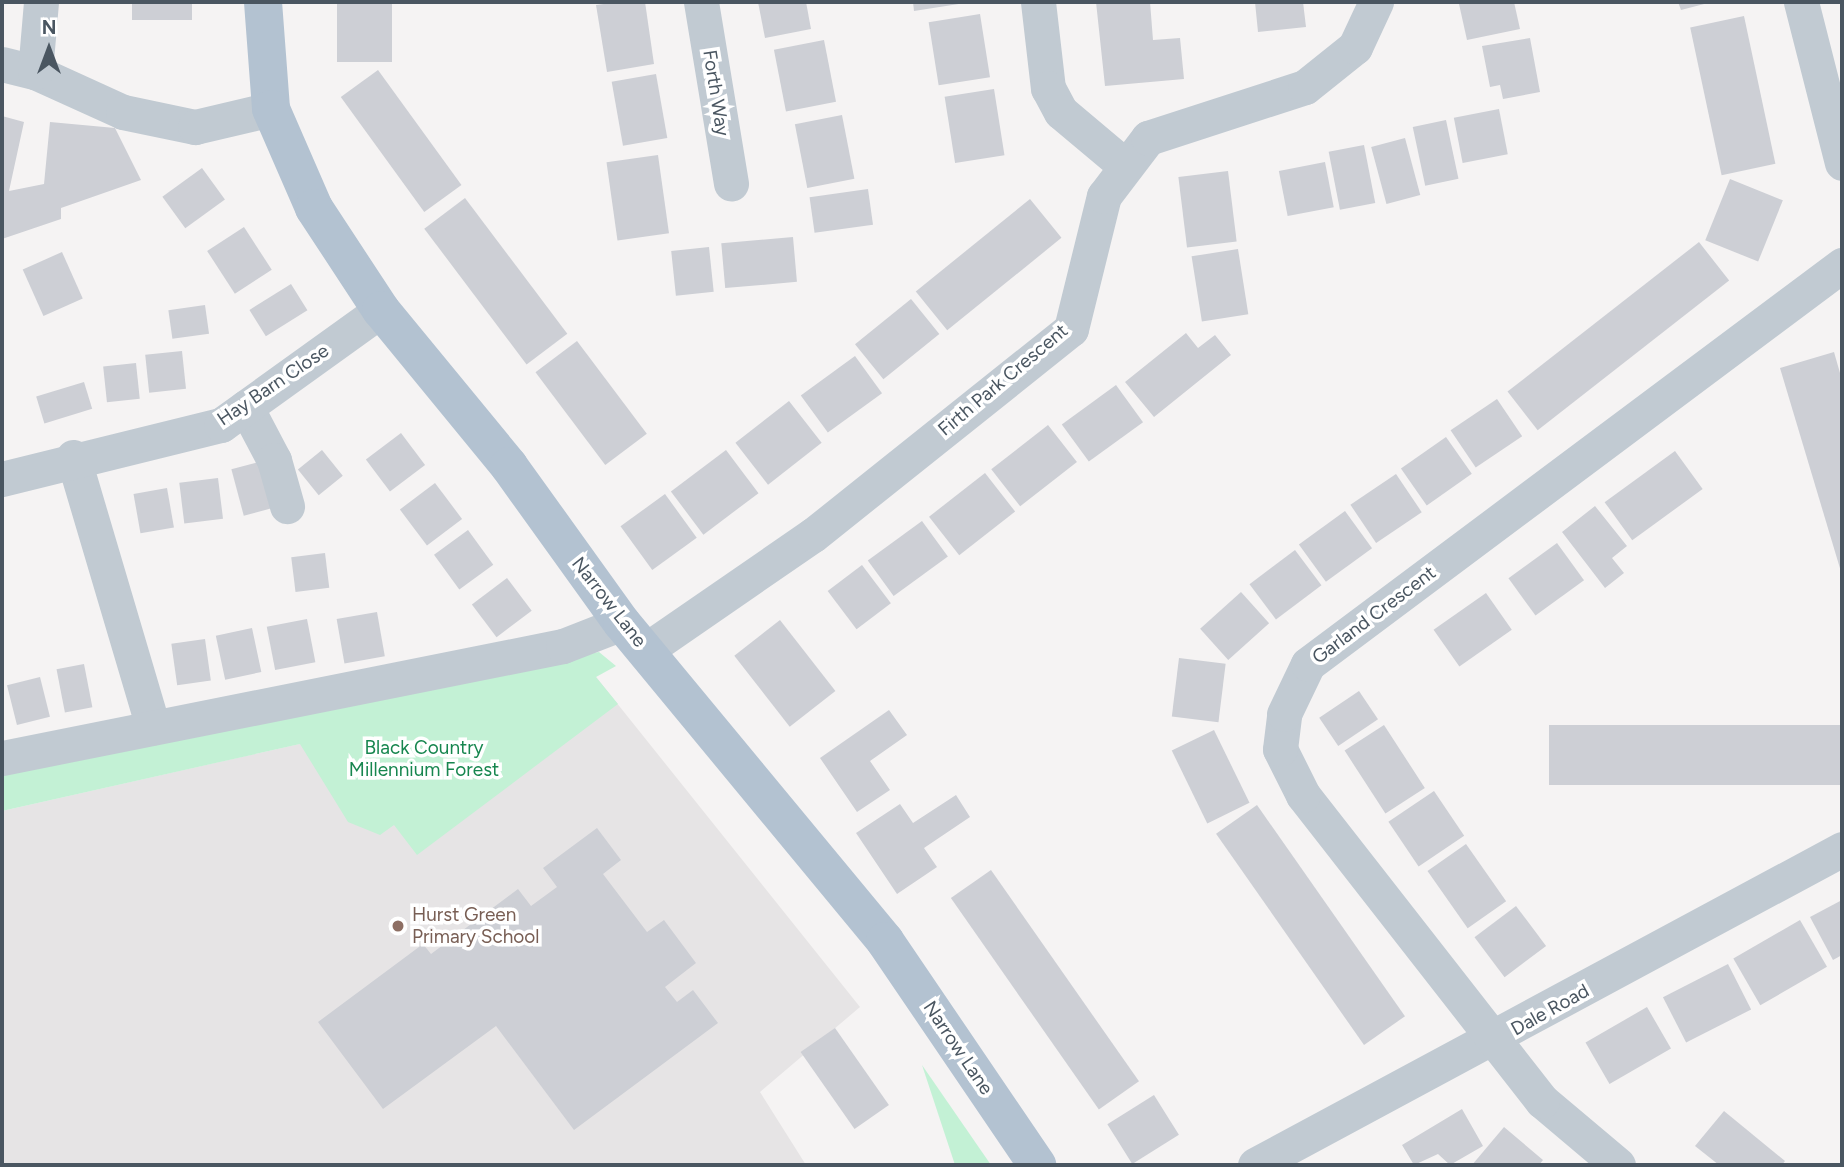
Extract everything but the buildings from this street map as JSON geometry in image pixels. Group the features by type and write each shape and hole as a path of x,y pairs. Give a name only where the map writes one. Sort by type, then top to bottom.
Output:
{"main road":[{"name":"Narrow Lane","path":"263,2 271,109 314,208 381,310 509,466 634,636 885,942 1037,1165"}],"street":[{"path":"35,72 41,2"},
{"name":"Forth Way","path":"701,2 731,184"},
{"path":"1038,2 1048,88 1061,112 1123,164"},
{"name":"Firth Park Crescent","path":"2,758 563,646 634,636 813,535 1071,329 1104,196 1123,164 1148,138 1184,122 1305,87 1355,47 1376,2"},
{"path":"1801,2 1842,163"},
{"path":"2,64 35,72 123,112 195,127 271,109"},
{"name":"Garland Crescent","path":"1618,1165 1542,1101 1303,795 1280,749 1284,714 1308,664 1842,265"},
{"name":"Hay Barn Close","path":"2,478 73,457 221,425 381,310"},
{"path":"246,407 274,460 287,506"},
{"path":"73,457 153,727"},
{"name":"Dale Road","path":"1255,1165 1496,1040 1842,849"}],"shaded area":[{"name":"Hurst Green Primary School","path":"596,677 860,1007 760,1092 806,1165 2,1165 2,811"}],"green space":[{"name":"Black Country Millennium Forest","path":"599,652 616,666 596,677 618,704 417,855 394,825 380,835 348,822 300,744 2,811 2,771 49,757"},
{"path":"922,1065 991,1165 955,1165"}],"place":[{"name":"Hurst Green Primary School","path":"398,926"}]}
